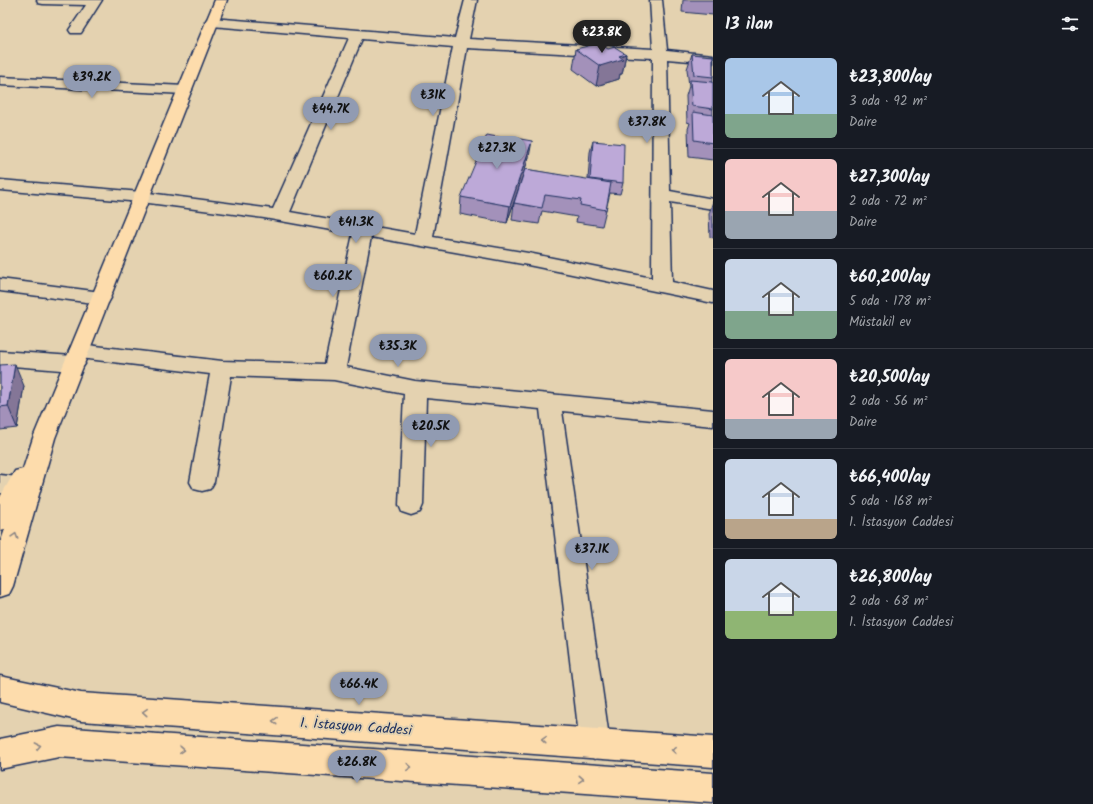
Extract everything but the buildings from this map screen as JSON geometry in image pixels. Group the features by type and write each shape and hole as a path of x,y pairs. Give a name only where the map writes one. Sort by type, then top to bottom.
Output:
{"main road":[{"path":"0,586 44,438 221,0"},
{"path":"0,520 9,485 44,438"},
{"name":"1. İstasyon Caddesi","path":"0,689 81,707 713,752"},
{"path":"0,754 59,742 713,788"}],"street":[{"path":"43,0 95,0"},
{"path":"76,30 95,0"},
{"path":"423,241 461,43 471,0"},
{"path":"656,0 660,54 662,287"},
{"path":"212,22 461,43 660,54 713,59"},
{"path":"279,216 357,34"},
{"path":"0,81 185,90"},
{"path":"0,185 141,197 279,216 528,259 713,297"},
{"path":"661,195 713,204"},
{"path":"334,372 363,230"},
{"path":"0,285 100,298"},
{"path":"0,358 77,357 222,368 334,372 415,389 713,418"},
{"path":"202,482 222,368"},
{"path":"411,505 415,389"},
{"path":"550,402 595,744"}]}
